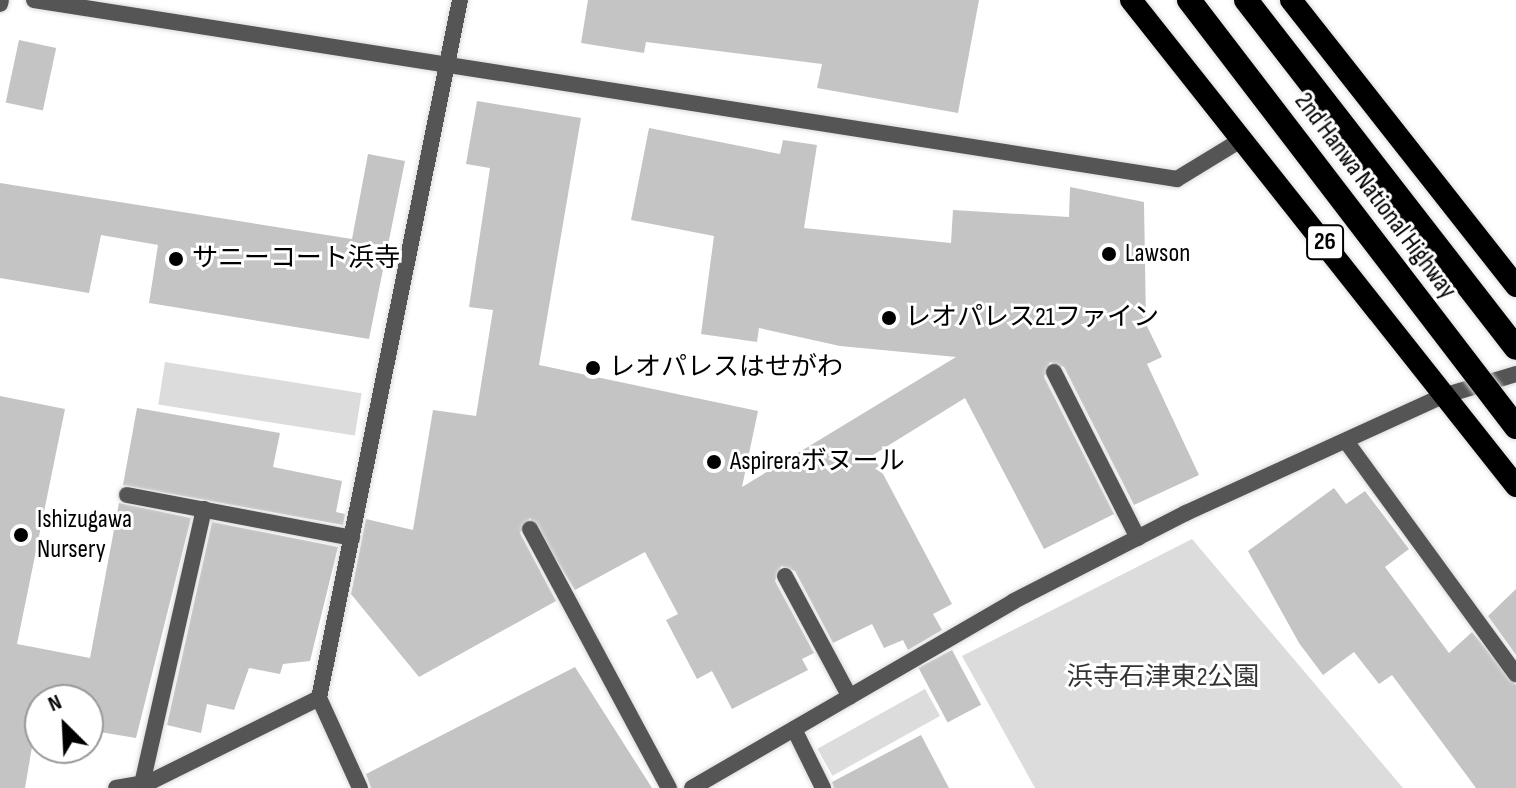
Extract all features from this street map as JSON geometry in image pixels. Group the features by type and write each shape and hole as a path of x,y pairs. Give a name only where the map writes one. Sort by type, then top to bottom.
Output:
{"highway":[{"name":"26","path":"1131,0 1516,486"},
{"name":"2nd Hanwa National Highway","path":"1189,0 1516,427"},
{"name":"2nd Hanwa National Highway","path":"1246,0 1516,348"},
{"path":"1291,0 1516,286"}],"street":[{"path":"34,0 448,68 1177,179 1241,140"},
{"path":"360,788 319,698 460,0"},
{"path":"1054,372 1138,538"},
{"path":"692,788 1138,538 1348,444 1443,396 1516,374"},
{"path":"1348,444 1516,674"},
{"path":"127,495 352,538"},
{"path":"142,784 204,509"},
{"path":"530,529 669,788"},
{"path":"785,576 850,697"},
{"path":"116,788 142,784 319,698"},
{"path":"794,729 823,788"}],"green space":[{"path":"165,362 362,393 355,436 158,404"},
{"name":"浜寺石津東2公園","path":"1192,539 1403,788 1035,788 962,656"},
{"path":"925,689 940,716 832,776 817,749"}],"building":[{"path":"588,0 979,0 958,113 817,88 822,64 646,42 644,53 581,43"},
{"path":"19,40 56,48 43,111 6,103"},
{"path":"477,101 581,118 539,365 758,411 742,487 956,357 840,346 759,328 757,342 701,334 714,236 631,220 649,128 780,154 783,140 817,145 804,228 951,243 953,210 1069,217 1070,187 1144,202 1146,324 1162,357 1147,364 1199,475 1134,505 1064,367 1050,362 1044,377 1114,514 1044,549 965,398 873,455 952,604 933,614 942,630 908,650 903,640 884,648 872,624 833,643 795,571 781,566 775,581 814,653 802,659 808,670 732,709 712,671 697,679 666,620 678,614 645,552 575,590 530,518 520,533 556,601 419,677 351,594 366,519 413,530 433,410 476,416 493,310 469,307 490,168 466,164"},
{"name":"サニーコート浜寺","path":"368,154 405,161 369,339 149,303 158,245 101,235 89,293 0,278 0,183 352,239"},
{"path":"0,396 65,409 17,644 90,658 119,503 191,518 136,738 104,733 104,684 24,684 24,764 29,764 25,788 0,788"},
{"path":"137,408 280,433 273,467 342,481 336,512 345,514 343,525 123,485"},
{"path":"1334,488 1346,504 1365,491 1409,549 1385,567 1449,653 1472,632 1516,685 1516,788 1476,788 1392,675 1379,684 1354,652 1323,675 1299,643 1248,551"},
{"path":"212,522 338,547 310,661 283,664 280,674 249,668 234,710 207,704 201,733 167,725"},
{"path":"1516,589 1516,655 1488,616"},
{"path":"952,650 981,705 948,723 918,668"},
{"path":"575,667 652,788 371,788 366,774"},
{"path":"921,735 949,788 834,788 832,782"}],"place":[{"name":"Lawson","path":"1109,254"},
{"name":"サニーコート浜寺","path":"176,259"},
{"name":"レオパレス21ファイン","path":"889,318"},
{"name":"レオパレスはせがわ","path":"593,368"},
{"name":"Aspireraボヌール","path":"714,462"},
{"name":"Ishizugawa Nursery","path":"21,535"}]}
